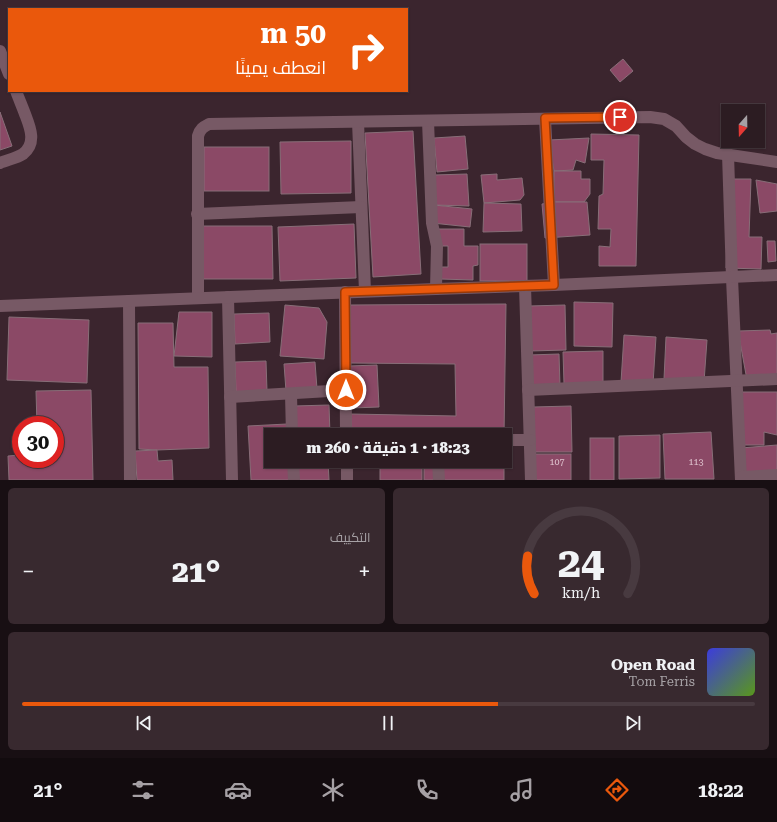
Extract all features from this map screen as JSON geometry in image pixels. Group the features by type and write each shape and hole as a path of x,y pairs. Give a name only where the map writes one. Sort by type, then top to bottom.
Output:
{"street":[{"path":"0,51 8,71"},
{"path":"0,163 22,154 31,144 32,137 16,92"},
{"path":"198,298 198,136 200,130 209,124 650,117 664,119 676,126 695,144 711,151 777,162"},
{"path":"545,118 554,285"},
{"path":"428,120 432,223 437,246 436,289"},
{"path":"358,122 365,291"},
{"path":"728,154 741,479 777,475"},
{"path":"197,214 361,207"},
{"path":"0,306 777,276"},
{"path":"525,286 531,480"},
{"path":"345,292 346,428"},
{"path":"228,297 232,480"},
{"path":"129,301 130,480"},
{"path":"528,390 777,379"},
{"path":"230,397 346,390"},
{"path":"291,394 292,428"},
{"path":"512,440 530,440"},
{"path":"293,468 294,480"},
{"path":"347,468 347,480"},
{"path":"438,468 438,480"}],"building":[{"path":"623,59 633,71 620,82 610,70"},
{"path":"0,112 12,146 0,150"},
{"path":"413,131 421,274 373,277 365,133"},
{"path":"591,134 639,135 636,266 599,266 599,246 610,247 611,229 598,229 599,196 603,194 604,160 591,160"},
{"path":"465,136 468,169 437,172 434,138"},
{"path":"589,138 585,163 576,160 573,170 554,171 549,140"},
{"path":"351,141 351,193 281,194 280,142"},
{"path":"204,147 269,147 269,191 204,191"},
{"path":"554,171 581,171 581,179 590,179 590,194 584,202 554,202"},
{"path":"467,174 469,206 434,205 434,175"},
{"path":"497,174 497,180 522,178 524,195 520,200 484,203 481,175"},
{"path":"729,179 751,179 749,237 762,237 761,269 726,268"},
{"path":"756,180 777,184 777,211 760,213"},
{"path":"554,202 587,202 590,235 545,238 542,204"},
{"path":"484,203 521,204 522,231 483,232"},
{"path":"434,205 472,209 470,227 432,223"},
{"path":"354,224 356,278 280,281 278,227"},
{"path":"201,226 272,226 273,279 201,279"},
{"path":"437,229 464,229 464,246 478,246 478,265 473,266 473,280 440,279 439,267 448,267 448,246 437,246"},
{"path":"767,241 775,241 776,261 768,262"},
{"path":"480,244 527,244 527,281 480,281"},
{"path":"574,302 613,303 612,347 574,346"},
{"path":"506,304 504,428 352,428 351,414 456,416 455,364 350,363 350,305"},
{"path":"285,305 319,308 327,322 324,359 280,356"},
{"path":"565,305 566,350 530,351 529,306"},
{"path":"179,312 212,312 212,357 174,356"},
{"path":"269,313 270,342 235,344 234,314"},
{"path":"9,317 89,320 87,383 7,380"},
{"path":"138,323 173,323 174,367 208,367 209,448 157,450 139,449"},
{"path":"770,330 771,334 777,333 777,378 747,380 738,331"},
{"path":"624,335 656,337 653,384 621,382"},
{"path":"666,337 707,340 704,382 664,379"},
{"path":"603,351 603,384 564,384 563,352"},
{"path":"559,354 560,386 531,387 529,355"},
{"path":"266,361 267,391 236,392 235,362"},
{"path":"315,362 317,389 286,391 284,364"},
{"path":"377,365 379,407 351,408 349,366"},
{"path":"91,390 93,480 9,480 8,456 12,456 12,468 64,468 64,416 37,416 36,391"},
{"path":"740,392 777,392 777,435 764,432 764,445 740,445"},
{"path":"329,405 330,428 296,428 294,406"},
{"path":"571,406 572,452 534,452 533,407"},
{"path":"287,424 287,428 264,428 264,468 289,468 290,480 251,480 248,426"},
{"path":"711,432 714,479 665,479 663,434"},
{"path":"660,435 660,478 619,479 619,436"},
{"path":"590,438 614,438 614,480 590,480"},
{"path":"777,445 777,474 743,476 741,448"},
{"path":"157,450 158,461 172,460 173,480 137,480 135,451"},
{"path":"534,454 571,454 571,480 534,480"},
{"path":"296,468 328,468 329,480 297,480"},
{"path":"380,468 422,468 422,480 380,480"},
{"path":"424,468 433,468 434,480 424,480"},
{"path":"442,468 504,468 504,480 442,480"}],"route":[{"path":"346,390 345,292 554,285 545,118 620,117"}]}
